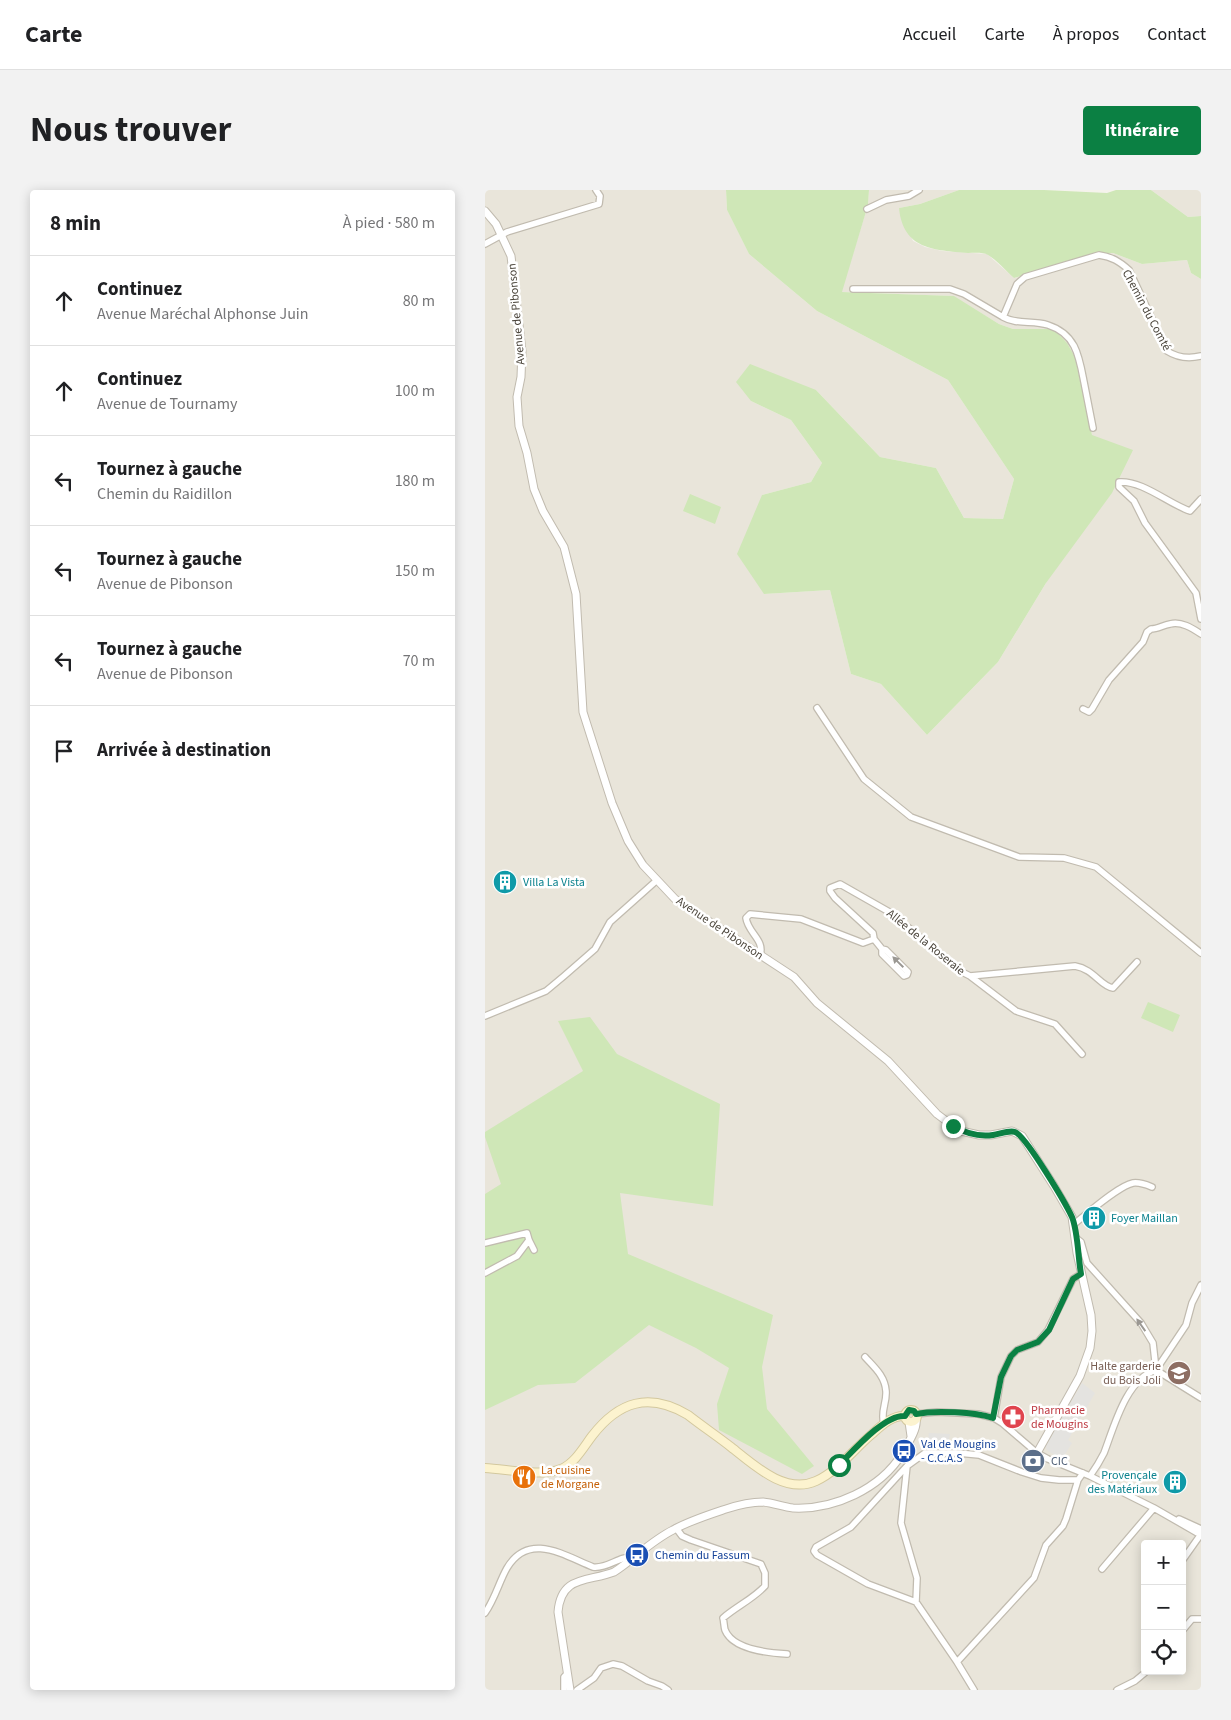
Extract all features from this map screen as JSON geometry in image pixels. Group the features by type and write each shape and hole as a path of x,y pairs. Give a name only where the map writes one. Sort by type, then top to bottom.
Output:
{"main road":[{"path":"485,1468 538,1472 559,1470 573,1460 593,1434 616,1412 639,1403 651,1402 675,1407 688,1415 765,1474 792,1484 803,1485 816,1481 830,1473 884,1424 897,1416 911,1418"}],"street":[{"path":"485,244 501,235 599,204 599,196 596,190"},
{"path":"867,209 886,200 909,196 919,190"},
{"name":"Avenue de Pibonson","path":"485,210 496,224 511,256 520,327 521,377 517,397 519,426 527,453 534,489 543,511 564,547 576,594 583,712 612,803 625,834 643,865 675,899 794,978 817,1003 889,1061 937,1114 953,1126 961,1131 979,1135 1012,1131 1022,1136 1055,1186 1074,1224 1081,1274 1091,1315 1090,1348 1080,1376 1037,1453"},
{"name":"Chemin du Comté","path":"1003,317 1017,284 1025,278 1099,256 1111,257 1129,270 1167,351 1179,357 1191,358 1201,356"},
{"path":"853,289 950,289 964,294 1011,321 1045,324 1059,328 1071,340 1079,354 1093,428"},
{"path":"1201,499 1190,511 1139,486 1119,482 1119,487 1134,501 1145,523 1196,593 1201,619"},
{"path":"1083,709 1089,712 1092,709 1109,680 1143,642 1151,628 1156,629 1172,623 1181,624 1201,634"},
{"path":"817,708 864,778 911,817 1019,857 1064,858 1096,867 1201,953"},
{"path":"485,1016 546,990 595,949 610,922 656,881"},
{"name":"Allée de la Roseraie","path":"874,939 873,933 835,898 830,888 840,884 891,913 962,972 970,976 1075,966 1084,967 1108,987 1113,988 1137,962"},
{"path":"760,956 761,944 747,923 746,918 750,914 801,919 863,944 874,939 882,949 886,950 908,972 907,975 904,976 882,954 882,949"},
{"path":"970,976 1017,1011 1055,1024 1082,1054"},
{"path":"1074,1224 1133,1183 1153,1187"},
{"path":"485,1243 527,1232 534,1250"},
{"path":"1076,1238 1081,1242 1084,1257 1091,1269 1141,1323 1153,1343 1156,1370"},
{"path":"485,1273 517,1256 529,1240"},
{"path":"993,1418 1001,1377 1011,1356 1017,1350 1038,1342 1049,1330 1073,1279 1081,1274"},
{"path":"1091,1476 1103,1455 1121,1407 1140,1379 1147,1373 1156,1370 1186,1325 1192,1303 1201,1285"},
{"path":"865,1357 881,1374 886,1392 882,1415 884,1424"},
{"path":"1156,1370 1201,1398"},
{"path":"570,1690 559,1603 562,1595 573,1583 579,1580 605,1576 676,1528 727,1509 747,1503 762,1502 792,1508 803,1508 825,1505 846,1499 863,1491 885,1473 901,1456 910,1437 911,1418 937,1412 979,1414 993,1418 1002,1423 1037,1453 1051,1461 1091,1476 1170,1516 1201,1534 1186,1555"},
{"path":"974,1690 916,1602 869,1584 817,1555 814,1551 816,1546 851,1527 907,1466 925,1453 979,1455 1041,1478 1078,1480"},
{"path":"907,1466 901,1523 917,1578 916,1602"},
{"path":"957,1662 1034,1578 1046,1545 1063,1526 1078,1480 1083,1473"},
{"path":"1102,1570 1154,1508"},
{"path":"1170,1516 1201,1529"},
{"path":"676,1528 682,1536 691,1540 761,1564 765,1573 765,1586 755,1597 733,1609 723,1618 725,1631 736,1641 758,1651 787,1654"},
{"path":"485,1613 493,1601 507,1567 517,1556 528,1550 540,1547 548,1548 593,1567 600,1568 626,1557 632,1558"},
{"path":"1183,1630 1192,1619 1201,1619"},
{"path":"577,1690 594,1678 601,1668 613,1664 621,1666 668,1690"},
{"path":"563,1690 564,1677 567,1674"},
{"path":"1117,1690 1142,1675"}],"shaded area":[{"path":"485,190 726,190 727,210 749,254 817,311 948,380 1014,479 1003,519 964,518 936,468 880,457 816,390 751,401 791,420 822,463 811,482 762,495 764,594 830,590 851,674 881,684 927,735 998,662 1046,583 1092,436 1075,357 1054,329 1013,329 999,324 953,296 841,292 868,205 869,190 959,190 920,204 899,208 913,241 925,247 942,251 987,254 1014,278 1096,253 1113,253 1142,264 1187,260 1191,273 1201,279 1201,1690 485,1690"},
{"path":"1151,190 1201,190 1201,216 1188,217"},
{"path":"1082,1383 1095,1393 1068,1440 1072,1443 1062,1459 1048,1451 1045,1447"},
{"path":"929,1433 950,1434 948,1445 927,1447"}],"green space":[{"path":"726,190 869,190 868,205 842,292 954,296 999,324 1013,329 1054,329 1067,343 1075,357 1092,435 1133,450 1112,493 1046,583 998,662 927,735 881,684 851,674 830,590 764,594 737,554 762,495 811,482 822,463 791,420 751,401 736,382 750,364 816,390 880,457 936,468 964,518 1003,519 1014,479 948,380 817,311 749,254 727,210"},
{"path":"959,190 1044,190 1107,193 1116,190 1151,190 1188,217 1201,216 1201,279 1191,273 1187,260 1142,264 1113,253 1096,253 1014,278 986,254 933,249 914,240 902,222 899,208 920,204"},
{"path":"690,494 721,507 715,524 683,511"},
{"path":"1148,1002 1180,1015 1173,1032 1141,1018"},
{"path":"590,1017 617,1054 720,1104 713,1206 620,1193 628,1254 773,1315 762,1367 767,1409 814,1466 802,1474 719,1430 717,1404 729,1368 696,1348 649,1325 575,1383 538,1385 485,1410 485,1194 501,1184 485,1132 583,1071 558,1021"}],"place":[{"name":"Villa La Vista","path":"505,882"},
{"name":"Foyer Maillan","path":"1094,1218"},
{"name":"Halte garderie du Bois Joli","path":"1179,1373"},
{"name":"Pharmacie de Mougins","path":"1013,1417"},
{"name":"Val de Mougins - C.C.A.S","path":"904,1451"},
{"name":"CIC","path":"1033,1461"},
{"name":"La cuisine de Morgane","path":"524,1477"},
{"name":"Provençale des Matériaux","path":"1175,1482"},
{"name":"Chemin du Fassum","path":"637,1555"}],"route":[{"path":"839,1465 884,1424 897,1416 905,1416 909,1410 914,1411 916,1414 937,1412 979,1414 993,1418 1001,1377 1011,1356 1017,1350 1038,1342 1049,1330 1073,1279 1081,1274 1074,1224 1055,1186 1022,1136 1012,1131 991,1135 970,1134 953,1126"}]}
